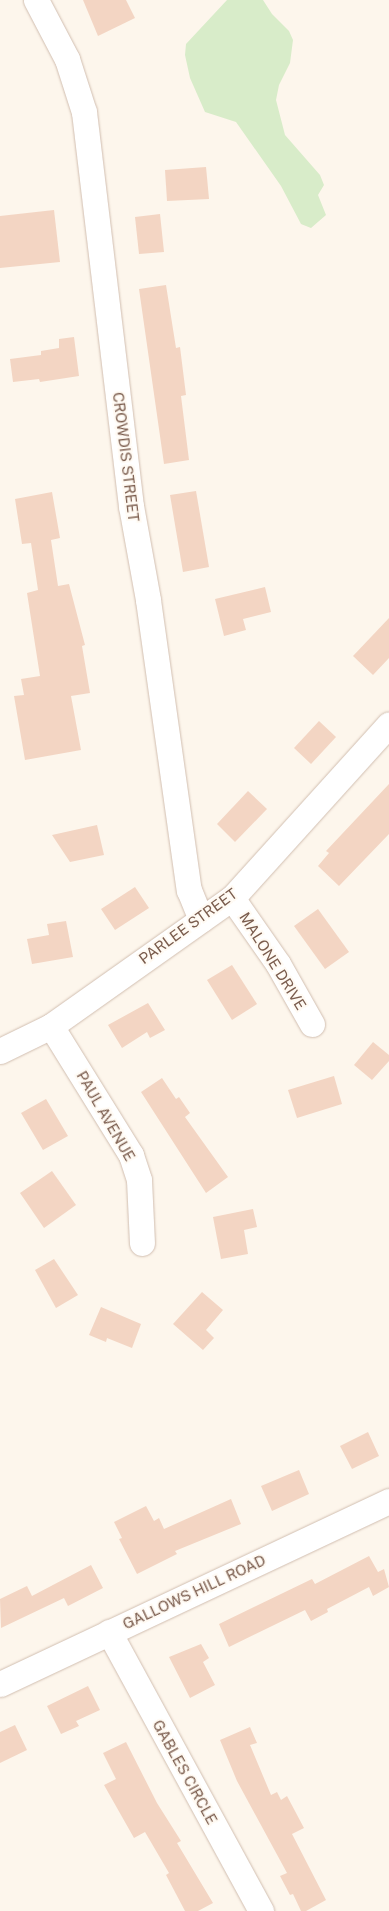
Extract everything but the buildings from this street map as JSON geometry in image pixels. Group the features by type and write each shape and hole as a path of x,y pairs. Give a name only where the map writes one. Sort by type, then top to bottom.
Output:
{"street":[{"name":"CROWDIS STREET","path":"36,0 67,59 84,112 131,506 148,600 189,890 201,920"},
{"name":"PARLEE STREET","path":"0,1050 50,1026 232,898 389,724"},
{"name":"MALONE DRIVE","path":"232,898 278,964 312,1024"},
{"name":"PAUL AVENUE","path":"50,1026 131,1155 139,1180 142,1243"},
{"name":"GALLOWS HILL ROAD","path":"0,1684 389,1501"},
{"name":"GABLES CIRCLE","path":"109,1632 260,1911"}],"green space":[{"path":"227,0 263,0 272,14 289,31 293,40 290,63 279,85 276,100 285,135 320,175 324,185 318,195 326,215 311,228 301,224 281,186 236,122 205,112 190,78 185,55 186,44"}]}
